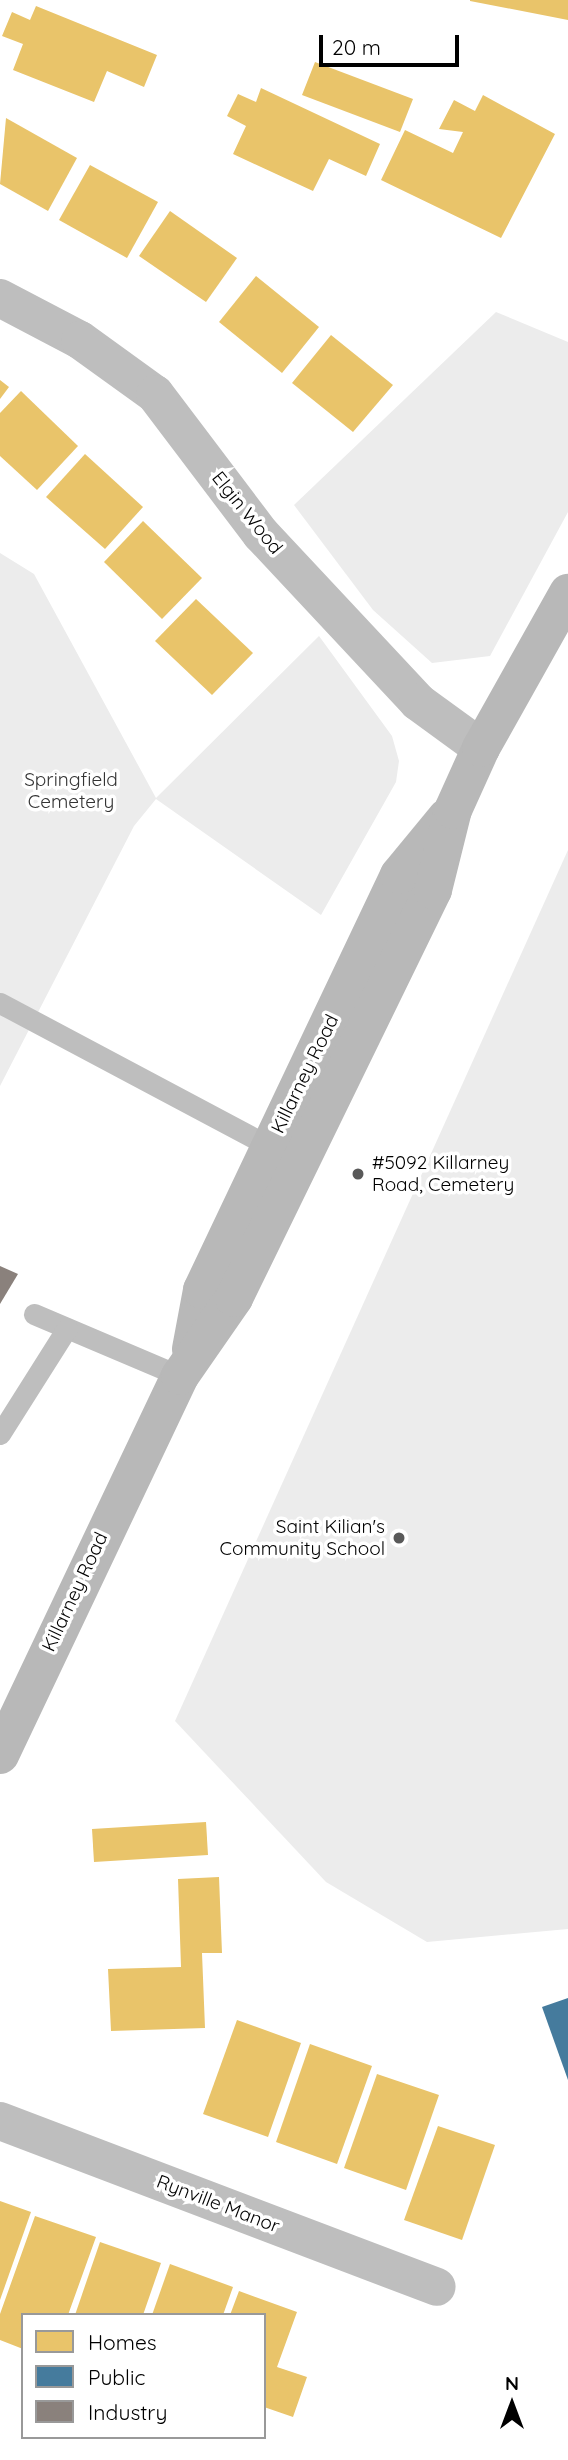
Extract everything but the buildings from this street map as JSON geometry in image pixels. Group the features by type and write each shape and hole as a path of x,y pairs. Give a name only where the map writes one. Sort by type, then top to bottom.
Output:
{"main road":[{"name":"Killarney Road","path":"0,1755 185,1365 202,1290 284,1154 432,890 453,810 481,748 563,616"}],"street":[{"name":"Elgin Wood","path":"0,298 80,340 155,394 270,544 418,702 481,748"},
{"name":"Rynville Manor","path":"0,2121 436,2287"}],"lane":[{"path":"0,1003 284,1154"},
{"path":"34,1314 66,1328 185,1365"},
{"path":"0,1434 66,1328"}],"green space":[{"path":"496,312 568,342 568,512 490,656 432,663 373,610 294,505"},
{"name":"Springfield Cemetery","path":"0,553 34,574 156,798 319,636 392,736 399,761 396,782 321,915 156,799 134,826 0,1086"},
{"name":"Saint Kilian's Community School","path":"568,850 568,1929 427,1942 326,1882 175,1721"}],"place":[{"name":"#5092 Killarney Road, Cemetery","path":"358,1174"},
{"name":"Saint Kilian's Community School","path":"399,1538"}]}
